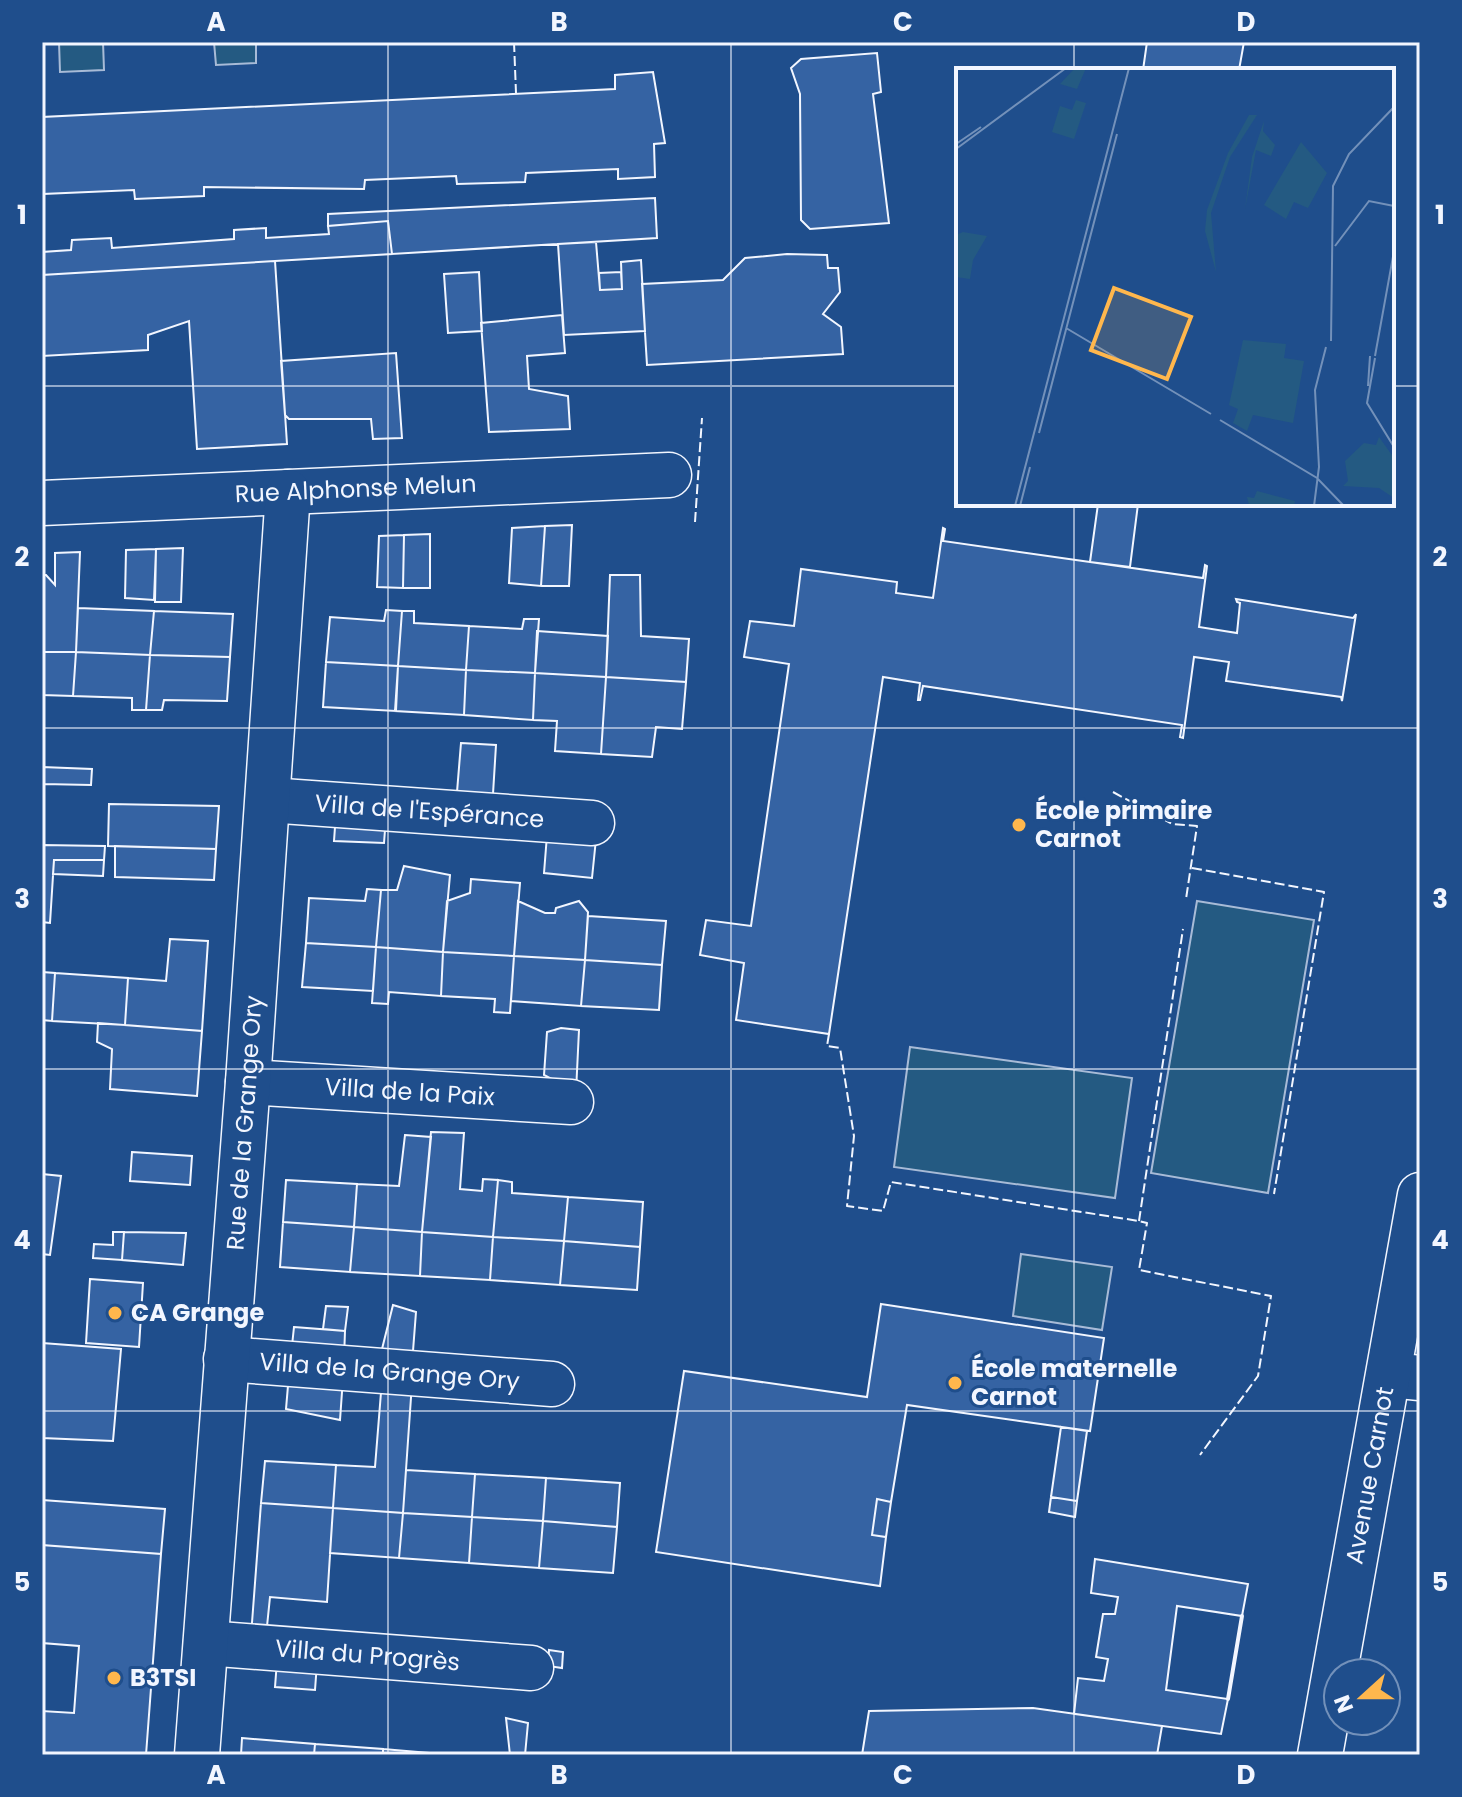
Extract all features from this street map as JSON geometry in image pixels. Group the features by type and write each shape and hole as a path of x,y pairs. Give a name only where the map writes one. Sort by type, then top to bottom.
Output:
{"street":[{"name":"Rue Alphonse Melun","path":"42,503 669,475"},
{"name":"Rue de la Grange Ory","path":"197,1755 248,1082 288,492"},
{"name":"Villa de l'Espérance","path":"268,800 592,823"},
{"name":"Villa de la Paix","path":"248,1082 571,1102"},
{"name":"Avenue Carnot","path":"1320,1755 1405,1377 1420,1195"},
{"name":"Villa de la Grange Ory","path":"226,1359 552,1384"},
{"name":"Villa du Progrès","path":"206,1643 531,1668"}],"shaded area":[{"path":"59,42 103,42 104,70 60,72"},
{"path":"214,42 256,42 256,63 216,65"},
{"path":"1197,901 1314,920 1268,1193 1151,1173"},
{"path":"910,1047 1132,1078 1115,1198 894,1167"},
{"path":"1021,1254 1112,1267 1102,1330 1013,1316"}],"building":[{"path":"1147,42 1244,42 1239,68 1143,68"},
{"path":"877,53 881,92 873,94 889,223 810,229 801,220 800,94 791,68 801,59"},
{"path":"653,72 665,143 654,144 655,177 618,179 618,169 526,173 525,182 457,184 456,176 365,180 364,189 204,187 204,196 135,199 134,190 43,194 42,202 42,117 615,89 615,75"},
{"path":"655,198 657,238 392,254 388,221 328,226 328,214"},
{"path":"388,221 392,254 42,275 42,252 71,250 72,240 111,238 112,248 234,239 234,230 266,228 266,238 329,234 328,226"},
{"path":"596,242 600,290 622,289 621,262 641,260 645,331 564,335 558,244"},
{"path":"787,254 827,255 828,268 838,268 840,292 823,314 841,327 843,354 647,365 642,284 723,280 745,258"},
{"path":"275,261 287,444 197,449 189,321 148,335 148,350 42,356 42,275"},
{"path":"479,272 482,331 448,333 444,274"},
{"path":"621,272 622,289 600,290 599,273"},
{"path":"562,315 565,353 527,356 529,389 568,396 570,429 489,432 481,323"},
{"path":"396,353 402,438 373,439 371,419 289,419 285,415 281,361"},
{"path":"1098,506 1138,506 1130,567 1090,562"},
{"path":"572,525 569,586 541,586 545,526"},
{"path":"545,526 541,586 509,583 512,528"},
{"path":"943,528 943,541 1203,578 1205,565 1199,627 1237,633 1240,603 1236,599 1353,618 1356,614 1342,701 1341,697 1226,681 1229,662 1194,657 1183,738 1180,737 1182,725 923,686 918,700 920,683 883,677 829,1034 736,1020 744,963 700,955 706,920 751,926 789,664 744,657 750,621 794,626 801,569 897,582 896,593 933,598"},
{"path":"430,534 430,588 403,588 404,535"},
{"path":"404,535 403,588 377,587 379,536"},
{"path":"183,548 181,602 155,602 156,549"},
{"path":"156,549 154,600 125,598 126,550"},
{"path":"80,552 76,652 42,652 42,575 46,575 55,585 55,553"},
{"path":"610,575 640,575 641,636 689,639 686,682 606,677"},
{"path":"78,608 154,611 150,655 76,652"},
{"path":"386,610 402,611 398,666 326,662 330,617 384,621"},
{"path":"154,611 233,614 230,657 150,655"},
{"path":"402,611 414,611 414,623 469,626 466,670 398,666"},
{"path":"524,619 539,619 535,673 466,670 469,626 522,629"},
{"path":"537,631 608,636 606,677 535,673"},
{"path":"42,652 76,652 73,696 42,695"},
{"path":"76,652 150,655 146,710 132,710 132,698 73,696"},
{"path":"150,655 230,657 227,701 164,700 162,710 146,710"},
{"path":"326,662 398,666 396,711 323,707"},
{"path":"398,666 466,670 464,715 395,711"},
{"path":"466,670 535,673 533,720 464,715"},
{"path":"535,673 606,677 601,754 555,751 557,721 533,720"},
{"path":"606,677 686,682 682,729 656,727 652,757 601,754"},
{"path":"461,743 496,745 493,794 457,792"},
{"path":"42,767 92,769 91,785 43,784 42,797"},
{"path":"109,804 219,806 216,849 108,846"},
{"path":"336,813 386,817 384,843 334,841"},
{"path":"547,835 596,839 592,878 544,873"},
{"path":"42,845 105,846 104,860 54,860 50,923 42,922"},
{"path":"115,846 216,849 214,880 115,877"},
{"path":"54,860 104,860 103,876 53,874"},
{"path":"404,866 450,875 443,952 376,947 381,890 397,890"},
{"path":"471,879 520,883 514,956 443,952 447,901 470,893"},
{"path":"367,889 381,890 376,947 306,943 309,898 365,901"},
{"path":"518,901 545,913 555,913 556,908 579,901 588,912 585,960 514,956"},
{"path":"588,916 666,921 662,965 585,960"},
{"path":"170,939 208,941 202,1031 125,1025 128,978 166,981"},
{"path":"306,943 376,947 373,991 302,987"},
{"path":"376,947 443,952 441,996 389,992 388,1004 372,1003"},
{"path":"443,952 514,956 510,1013 494,1012 495,999 441,996"},
{"path":"514,956 585,960 581,1006 511,1001"},
{"path":"585,960 662,965 659,1010 581,1006"},
{"path":"42,972 55,973 52,1021 42,1020"},
{"path":"55,973 128,978 125,1025 52,1021"},
{"path":"98,1023 202,1031 197,1096 110,1089 112,1049 97,1042"},
{"path":"561,1028 579,1030 576,1092 544,1075 547,1032"},
{"path":"431,1132 464,1133 460,1189 482,1191 483,1179 498,1180 493,1237 422,1232"},
{"path":"405,1135 431,1137 422,1232 354,1227 357,1184 399,1186"},
{"path":"132,1152 192,1156 190,1185 130,1181"},
{"path":"42,1174 61,1176 50,1255 42,1254"},
{"path":"286,1180 357,1184 354,1227 283,1222"},
{"path":"498,1180 512,1182 512,1193 568,1197 564,1241 493,1237"},
{"path":"568,1197 643,1202 640,1247 564,1241"},
{"path":"283,1222 354,1227 350,1272 280,1267"},
{"path":"354,1227 422,1232 420,1276 350,1272"},
{"path":"113,1232 124,1232 122,1260 93,1258 94,1244 113,1245"},
{"path":"124,1232 186,1233 183,1265 122,1260"},
{"path":"422,1232 493,1237 490,1280 420,1276"},
{"path":"493,1237 564,1241 560,1285 490,1280"},
{"path":"564,1241 640,1247 637,1290 560,1285"},
{"name":"CA Grange","path":"90,1279 143,1283 139,1347 86,1343"},
{"path":"881,1304 1104,1338 1090,1431 907,1405 891,1502 877,1499 872,1535 886,1537 880,1586 656,1552 684,1371 867,1397"},
{"path":"393,1305 416,1312 412,1364 382,1349"},
{"path":"326,1306 348,1307 345,1331 323,1329"},
{"path":"294,1327 345,1331 344,1359 291,1355"},
{"path":"42,1343 121,1349 113,1441 42,1438"},
{"path":"289,1374 343,1378 340,1420 286,1409"},
{"path":"382,1380 412,1383 403,1513 333,1508 336,1465 375,1467"},
{"path":"1061,1427 1087,1431 1077,1501 1051,1497"},
{"path":"265,1461 336,1465 333,1508 261,1503"},
{"path":"406,1470 475,1474 472,1517 403,1513"},
{"path":"475,1474 546,1478 543,1521 472,1517"},
{"path":"546,1478 620,1483 617,1527 543,1521"},
{"path":"1051,1497 1077,1501 1075,1517 1049,1512"},
{"path":"877,1499 891,1502 886,1537 872,1535"},
{"path":"42,1500 165,1509 161,1554 42,1545"},
{"path":"261,1503 333,1508 327,1602 270,1597 266,1636 251,1636"},
{"path":"333,1508 403,1513 399,1558 330,1553"},
{"path":"403,1513 472,1517 469,1563 399,1558"},
{"path":"472,1517 543,1521 539,1568 469,1563"},
{"path":"543,1521 617,1527 613,1573 539,1568"},
{"name":"B3TSI","path":"42,1545 161,1554 146,1755 42,1755 42,1711 74,1713 79,1646 42,1643"},
{"path":"1095,1559 1248,1584 1242,1616 1177,1606 1166,1690 1228,1699 1221,1734 1074,1714 1078,1678 1104,1681 1108,1659 1096,1657 1103,1614 1115,1614 1118,1597 1091,1593"},
{"path":"549,1650 563,1652 562,1668 548,1666"},
{"path":"277,1661 317,1663 315,1690 275,1687"},
{"path":"1033,1708 1162,1726 1157,1755 862,1755 869,1711"},
{"path":"506,1718 528,1723 525,1755 510,1755"},
{"path":"242,1738 315,1744 314,1755 241,1755"},
{"path":"315,1744 383,1749 383,1755 314,1755"},
{"path":"383,1749 453,1755 383,1755"}],"fence":[{"path":"514,42 516,93"},
{"path":"695,522 702,418"},
{"path":"1113,792 1172,824 1197,826 1186,899"},
{"path":"1192,868 1324,892 1274,1194"},
{"path":"1139,1221 1183,929"},
{"path":"829,1034 827,1046 840,1048 854,1136 847,1206 883,1211 891,1182 1139,1221 1147,1223 1139,1270 1271,1296 1258,1376 1200,1455"}],"wall":[{"path":"1228,1699 1242,1616"}],"place":[{"name":"École primaire Carnot","path":"1019,825"},
{"name":"CA Grange","path":"115,1313"},
{"name":"École maternelle Carnot","path":"955,1383"},
{"name":"B3TSI","path":"114,1678"}]}
